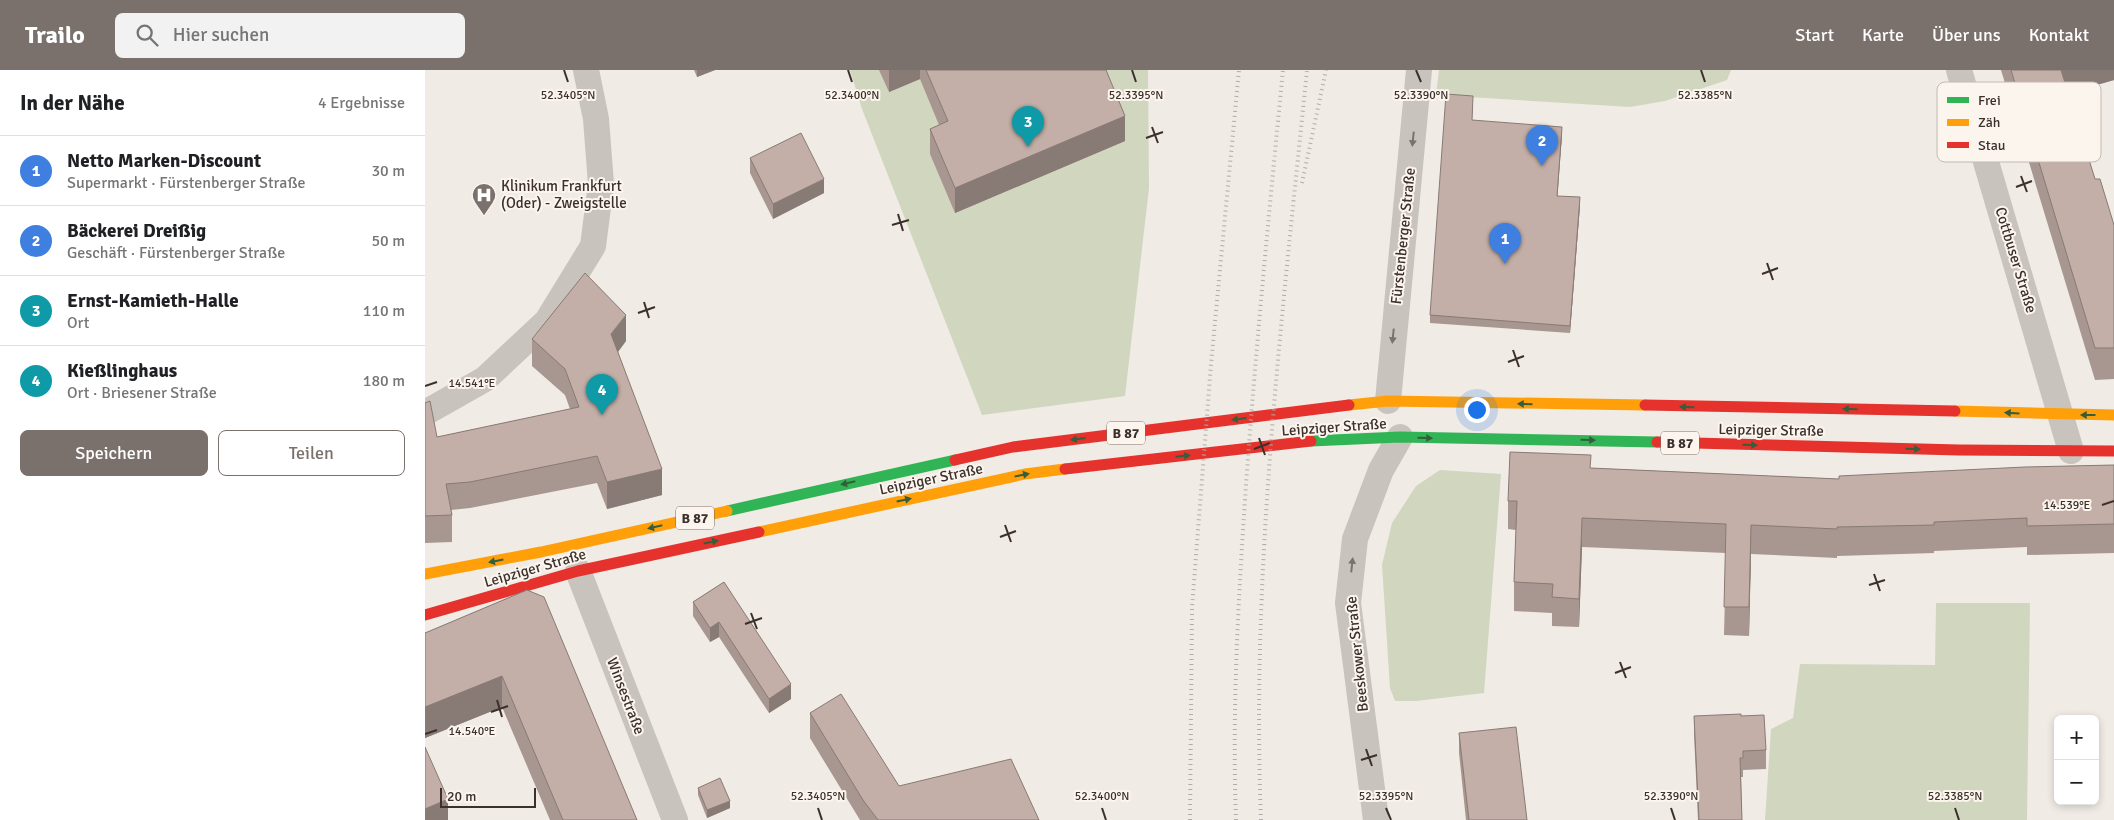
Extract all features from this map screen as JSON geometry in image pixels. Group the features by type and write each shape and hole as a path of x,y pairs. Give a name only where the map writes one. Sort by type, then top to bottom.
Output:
{"main road":[{"name":"Leipziger Straße","path":"425,574 541,552 1013,447 1388,401 2114,415"},
{"name":"Leipziger Straße","path":"425,615 578,571 1025,474 1323,440 1400,437 2114,451"}],"street":[{"path":"425,413 485,379 547,321 593,246 601,184 596,119 586,70"},
{"name":"Fürstenberger Straße","path":"1388,401 1419,70"},
{"name":"Cottbuser Straße","path":"1959,70 1963,82"},
{"name":"Cottbuser Straße","path":"1986,162 2071,451"},
{"name":"Beeskower Straße","path":"1376,820 1348,603 1355,539 1381,470 1400,437"},
{"name":"Winsestraße","path":"578,571 675,820"}],"green space":[{"path":"850,70 1148,70 1149,188 1125,396 982,415 862,109"},
{"path":"1439,70 1731,70 1727,80 1665,101 1630,107 1436,95"},
{"path":"1440,470 1501,474 1484,693 1416,701 1395,701 1390,688 1382,565 1392,523 1416,486"},
{"path":"1936,603 2030,603 2027,820 1765,820 1771,729 1793,718 1800,664 1935,665"}],"building":[{"path":"926,70 1106,70 1125,116 955,188 930,129 948,121"},
{"path":"2011,70 2061,70 2065,82 2015,82"},
{"path":"1446,94 1473,96 1472,120 1562,127 1557,196 1580,197 1570,326 1430,315"},
{"path":"801,133 824,179 773,204 750,158"},
{"path":"2039,162 2090,162 2095,179 2100,179 2114,225 2114,348 2095,348"},
{"path":"585,273 626,315 611,334 662,469 607,482 597,456 470,482 446,484 452,515 425,516 425,403 430,401 437,437 579,407 565,369 532,339"},
{"path":"1510,452 1591,455 1590,468 1839,479 1839,476 2025,467 2114,465 2114,524 2027,526 2027,518 1934,522 1934,525 1837,527 1837,529 1751,525 1749,607 1724,607 1726,524 1582,518 1579,599 1552,597 1553,584 1514,582 1517,501 1508,501"},
{"path":"724,582 791,684 769,699 719,622 710,628 693,602"},
{"path":"527,590 544,597 637,820 563,820 502,676 425,707 425,633"},
{"path":"841,694 899,786 1011,759 1039,820 878,820 863,800 810,713"},
{"path":"1741,714 1741,716 1764,715 1766,750 1743,751 1743,758 1740,758 1742,820 1699,820 1694,716"},
{"path":"1516,727 1527,820 1469,820 1459,733"},
{"path":"425,747 448,799 425,809"},
{"path":"720,778 730,801 707,810 698,788"}],"railway":[{"path":"1190,820 1192,607 1211,364 1239,70"},
{"path":"1236,820 1235,700 1242,539 1258,338 1283,70"},
{"path":"1261,820 1260,632 1265,538 1279,351 1307,70"},
{"path":"1302,183 1326,70"}],"traffic: fast":[{"path":"1311,441 1400,437 1657,442"},
{"path":"727,511 955,460"}],"traffic: slow":[{"path":"1349,405 1388,401 1645,405"},
{"path":"1955,411 2114,415"},
{"path":"759,532 1025,474 1065,469"},
{"path":"425,574 541,552 727,511"}],"traffic: jam":[{"path":"955,460 1013,447 1349,405"},
{"path":"1645,405 1955,411"},
{"path":"1065,469 1311,441"},
{"path":"1657,442 1959,450 2114,451"},
{"path":"425,615 578,571 759,532"}],"place":[{"name":"Ernst-Kamieth-Halle","path":"1028,147"},
{"name":"Bäckerei Dreißig","path":"1542,166"},
{"name":"Klinikum Frankfurt (Oder) - Zweigstelle","path":"484,216"},
{"name":"Netto Marken-Discount","path":"1505,264"},
{"name":"Kießlinghaus","path":"602,415"}]}
